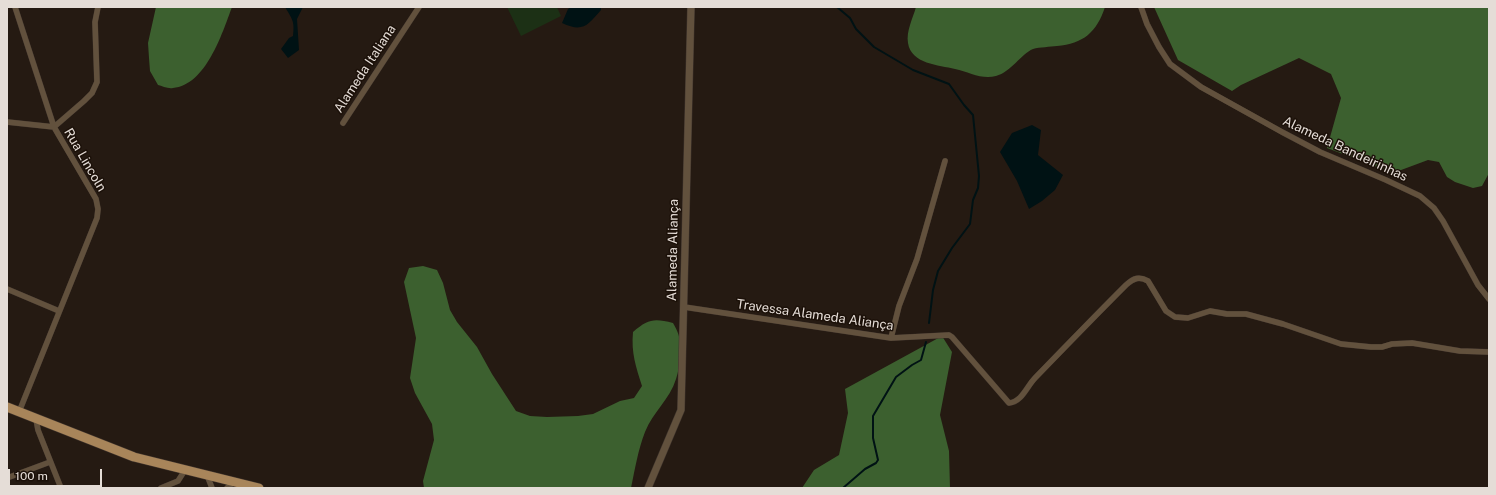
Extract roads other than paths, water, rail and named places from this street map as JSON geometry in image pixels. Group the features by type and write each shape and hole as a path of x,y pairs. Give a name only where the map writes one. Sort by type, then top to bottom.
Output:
{"main road":[{"path":"7,407 134,457 207,475 230,485 259,488"}],"street":[{"name":"Rua Lincoln","path":"15,7 54,127 96,199 98,209 97,218 19,412"},
{"path":"7,122 54,127 92,93 97,82 95,22 98,7"},
{"name":"Alameda Italiana","path":"343,124 419,7"},
{"name":"Alameda Aliança","path":"648,488 681,410 691,7"},
{"name":"Alameda Bandeirinhas","path":"1141,7 1150,30 1170,64 1201,87 1320,152 1420,196 1434,208 1443,221 1478,284 1489,299"},
{"path":"891,338 899,306 917,259 945,161"},
{"name":"Travessa Alameda Aliança","path":"684,307 891,338 945,334 952,337 1009,403 1014,403 1018,400 1035,378 1133,278 1148,281 1166,312 1175,317 1188,318 1210,311 1227,314 1246,314 1283,324 1341,344 1371,347 1382,347 1392,344 1422,344 1460,351 1489,352"},
{"path":"7,289 59,311"},
{"path":"36,419 38,430 61,488"},
{"path":"7,478 50,462"},
{"path":"160,488 178,481 184,470"},
{"path":"207,475 212,488"}],"waterway":[{"path":"837,7 850,18 856,29 874,47 913,70 949,84 973,115 979,176 978,188 973,200 970,224 952,248 938,271 933,290 929,323"},
{"path":"843,488 878,460 873,438 873,416 896,377 921,360 926,342"}]}
